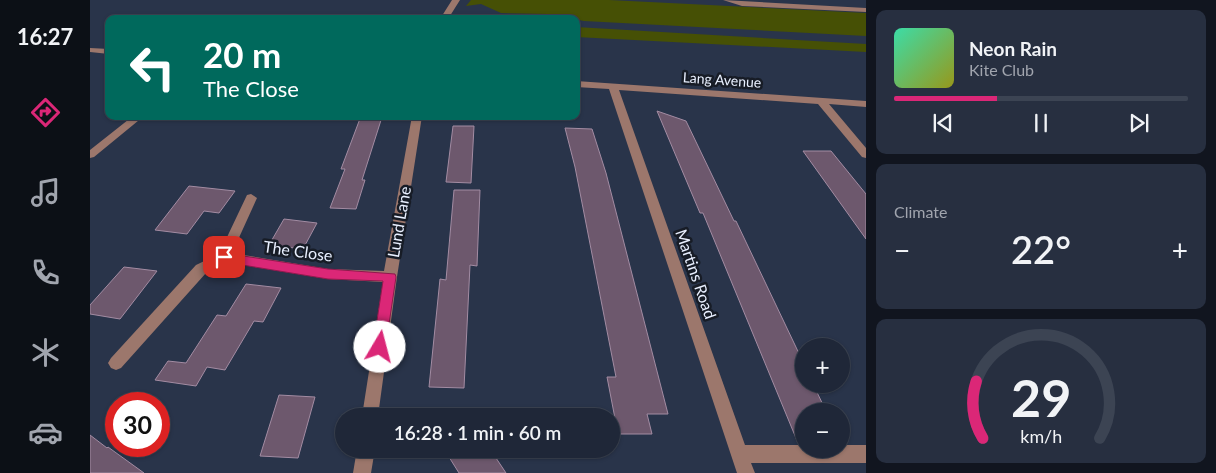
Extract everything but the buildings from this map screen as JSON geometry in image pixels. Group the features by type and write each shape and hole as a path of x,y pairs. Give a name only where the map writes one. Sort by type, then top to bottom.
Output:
{"street":[{"path":"447,15 456,0"},
{"path":"727,0 742,4 866,10"},
{"path":"90,50 105,52"},
{"name":"Lang Avenue","path":"580,84 866,104"},
{"name":"Martins Road","path":"613,86 746,473"},
{"path":"821,101 866,155"},
{"path":"90,155 134,120"},
{"name":"Lund Lane","path":"371,408 390,277 416,120"},
{"path":"116,363 201,269 224,257 251,198"},
{"name":"The Close","path":"224,257 328,274 390,277"},
{"path":"739,454 866,454"},
{"path":"362,473 364,458"}],"green space":[{"path":"471,0 609,0 866,13 866,36 584,21 580,20 580,15 501,13 481,4 466,6"},
{"path":"580,27 866,44 866,52 580,37"}],"route":[{"path":"224,257 328,274 390,277 380,347"}]}
